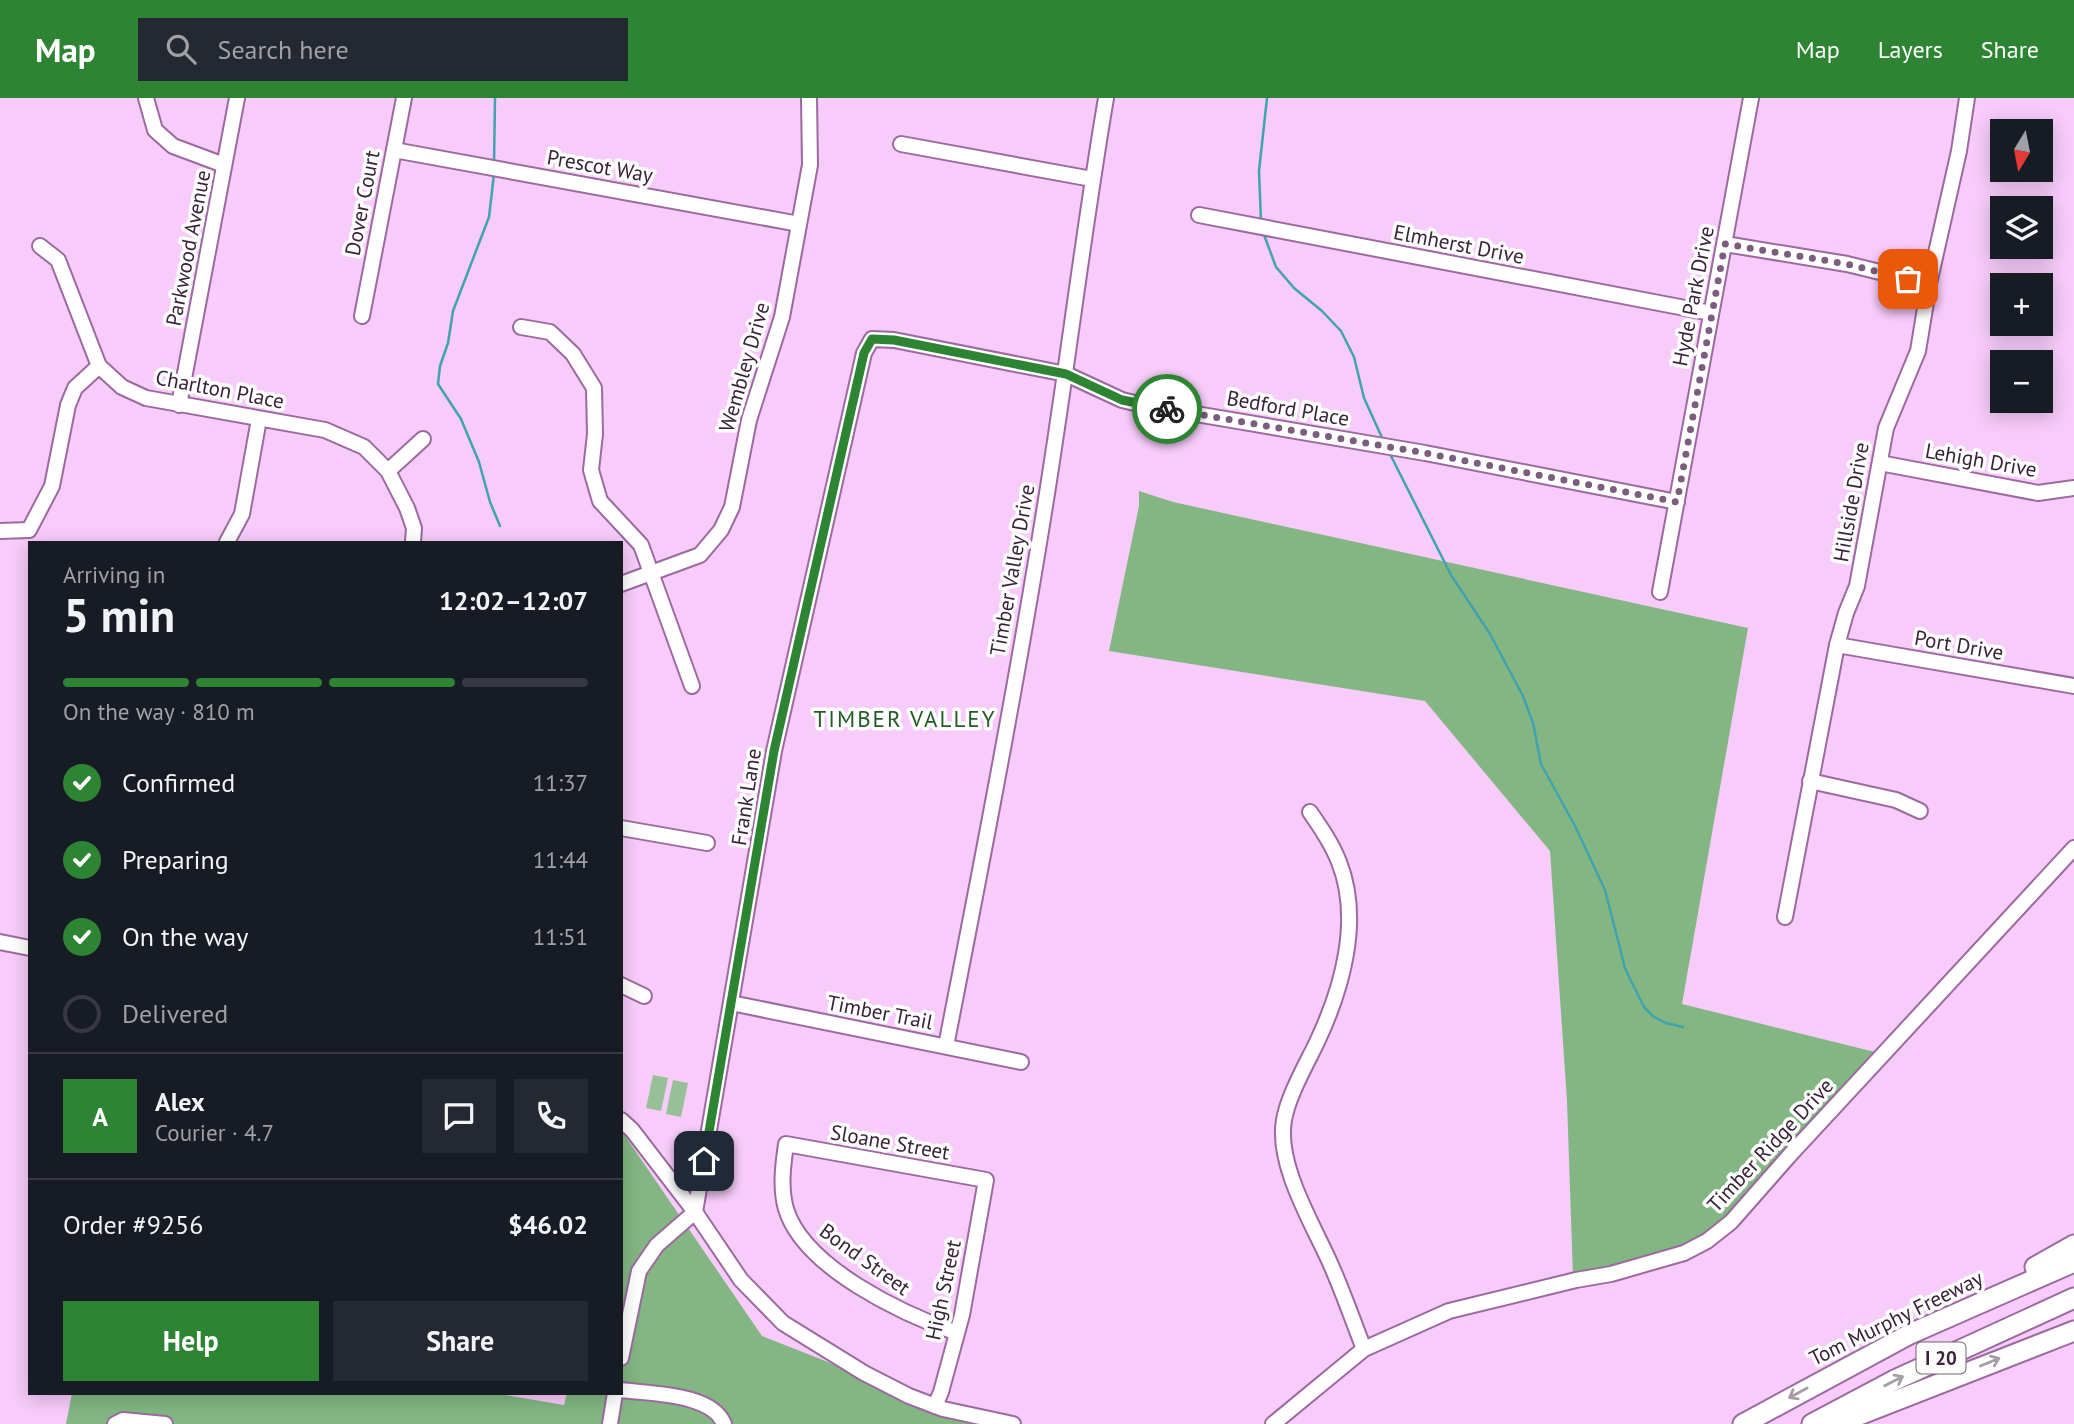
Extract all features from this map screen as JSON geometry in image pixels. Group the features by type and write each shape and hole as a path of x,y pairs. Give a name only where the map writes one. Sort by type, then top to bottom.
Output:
{"highway":[{"path":"1991,1297 2041,1263 2074,1245"},
{"name":"Tom Murphy Freeway","path":"1742,1424 1910,1334 2074,1262"},
{"name":"I 20","path":"1812,1424 1955,1351 2074,1298"},
{"path":"1835,1424 2074,1331"}],"street":[{"path":"146,98 155,130 173,146 224,165"},
{"name":"Parkwood Avenue","path":"179,405 237,98"},
{"name":"Dover Court","path":"362,316 404,98"},
{"name":"Wembley Drive","path":"623,583 699,555 721,530 732,507 749,420 782,317 810,165 810,98"},
{"name":"Timber Valley Drive","path":"946,1046 1045,510 1106,98"},
{"name":"Hyde Park Drive","path":"1660,592 1751,98"},
{"name":"Hillside Drive","path":"1785,917 1837,645 1857,586 1886,428 1919,351 1928,284 1959,151 1968,98"},
{"path":"901,144 1092,179"},
{"name":"Prescot Way","path":"394,149 799,224"},
{"name":"Elmherst Drive","path":"1199,215 1711,313"},
{"path":"1725,244 1847,264 1928,284"},
{"name":"Charlton Place","path":"40,246 58,260 99,366 122,387 146,398 179,405 325,430 364,447 388,471 407,508 414,528 413,541"},
{"path":"521,327 550,332 573,354 594,388 595,434 591,470 600,501 641,545 692,685"},
{"name":"Bedford Place","path":"864,353 872,339 894,340 1066,374 1122,400 1143,405 1425,453 1677,502"},
{"name":"Frank Lane","path":"695,1212 774,751 864,353"},
{"path":"0,531 29,530 52,486 68,405 75,388 99,366"},
{"path":"230,541 243,514 259,419"},
{"path":"388,471 423,439"},
{"name":"Lehigh Drive","path":"1880,463 2038,493 2074,488"},
{"name":"Port Drive","path":"1837,645 2074,686"},
{"path":"1810,781 1896,800 1920,811"},
{"path":"1310,812 1327,837 1340,864 1346,889 1347,939 1342,974 1332,1007 1284,1120 1284,1145 1290,1175 1331,1266 1364,1349"},
{"path":"623,828 707,843"},
{"name":"Timber Ridge Drive","path":"1273,1424 1364,1349 1449,1311 1565,1282 1611,1274 1684,1253 1707,1241 1731,1222 2074,848"},
{"path":"0,942 28,948"},
{"path":"623,986 644,996"},
{"name":"Timber Trail","path":"731,1003 1021,1062"},
{"path":"623,1122 695,1212 741,1280 783,1323 864,1373 935,1406 1013,1424"},
{"name":"Sloane Street","path":"786,1144 986,1180"},
{"name":"Bond Street","path":"786,1144 783,1166 786,1209 802,1239 827,1263 888,1305 957,1333"},
{"name":"High Street","path":"935,1406 942,1392 957,1333 986,1180"},
{"path":"623,1347 639,1271 657,1245 695,1212"},
{"path":"623,1390 696,1400 721,1416 724,1424"},
{"path":"610,1424 615,1395"},
{"path":"115,1424 123,1420 165,1424"}],"green space":[{"path":"1139,491 1173,502 1748,628 1682,1004 1883,1054 1731,1222 1684,1253 1573,1276 1567,1101 1550,851 1425,701 1109,651 1139,506"},
{"path":"653,1075 668,1078 661,1111 646,1108"},
{"path":"673,1080 688,1083 681,1117 666,1114"},
{"path":"623,1133 762,1336 985,1424 66,1424 72,1395 506,1395 564,1405 566,1395 623,1395"}],"waterway":[{"path":"494,164 495,98"},
{"path":"1261,222 1259,171 1267,98"},
{"path":"494,174 489,217 453,311 438,384 461,419 479,462 500,526"},
{"path":"1263,232 1276,267 1294,288 1341,331 1354,357 1364,398 1384,442"},
{"path":"1390,454 1451,575 1490,634 1523,696 1533,723 1541,764 1575,826 1605,890 1625,968 1644,1007 1654,1017 1683,1027"}],"way so far":[{"path":"1167,409 1425,453 1677,502 1725,244 1847,264 1908,279"}],"district":[{"name":"TIMBER VALLEY","path":"905,718"}],"route":[{"path":"704,1161 774,751 867,345 872,339 894,340 1066,374 1122,400 1167,409"}]}
